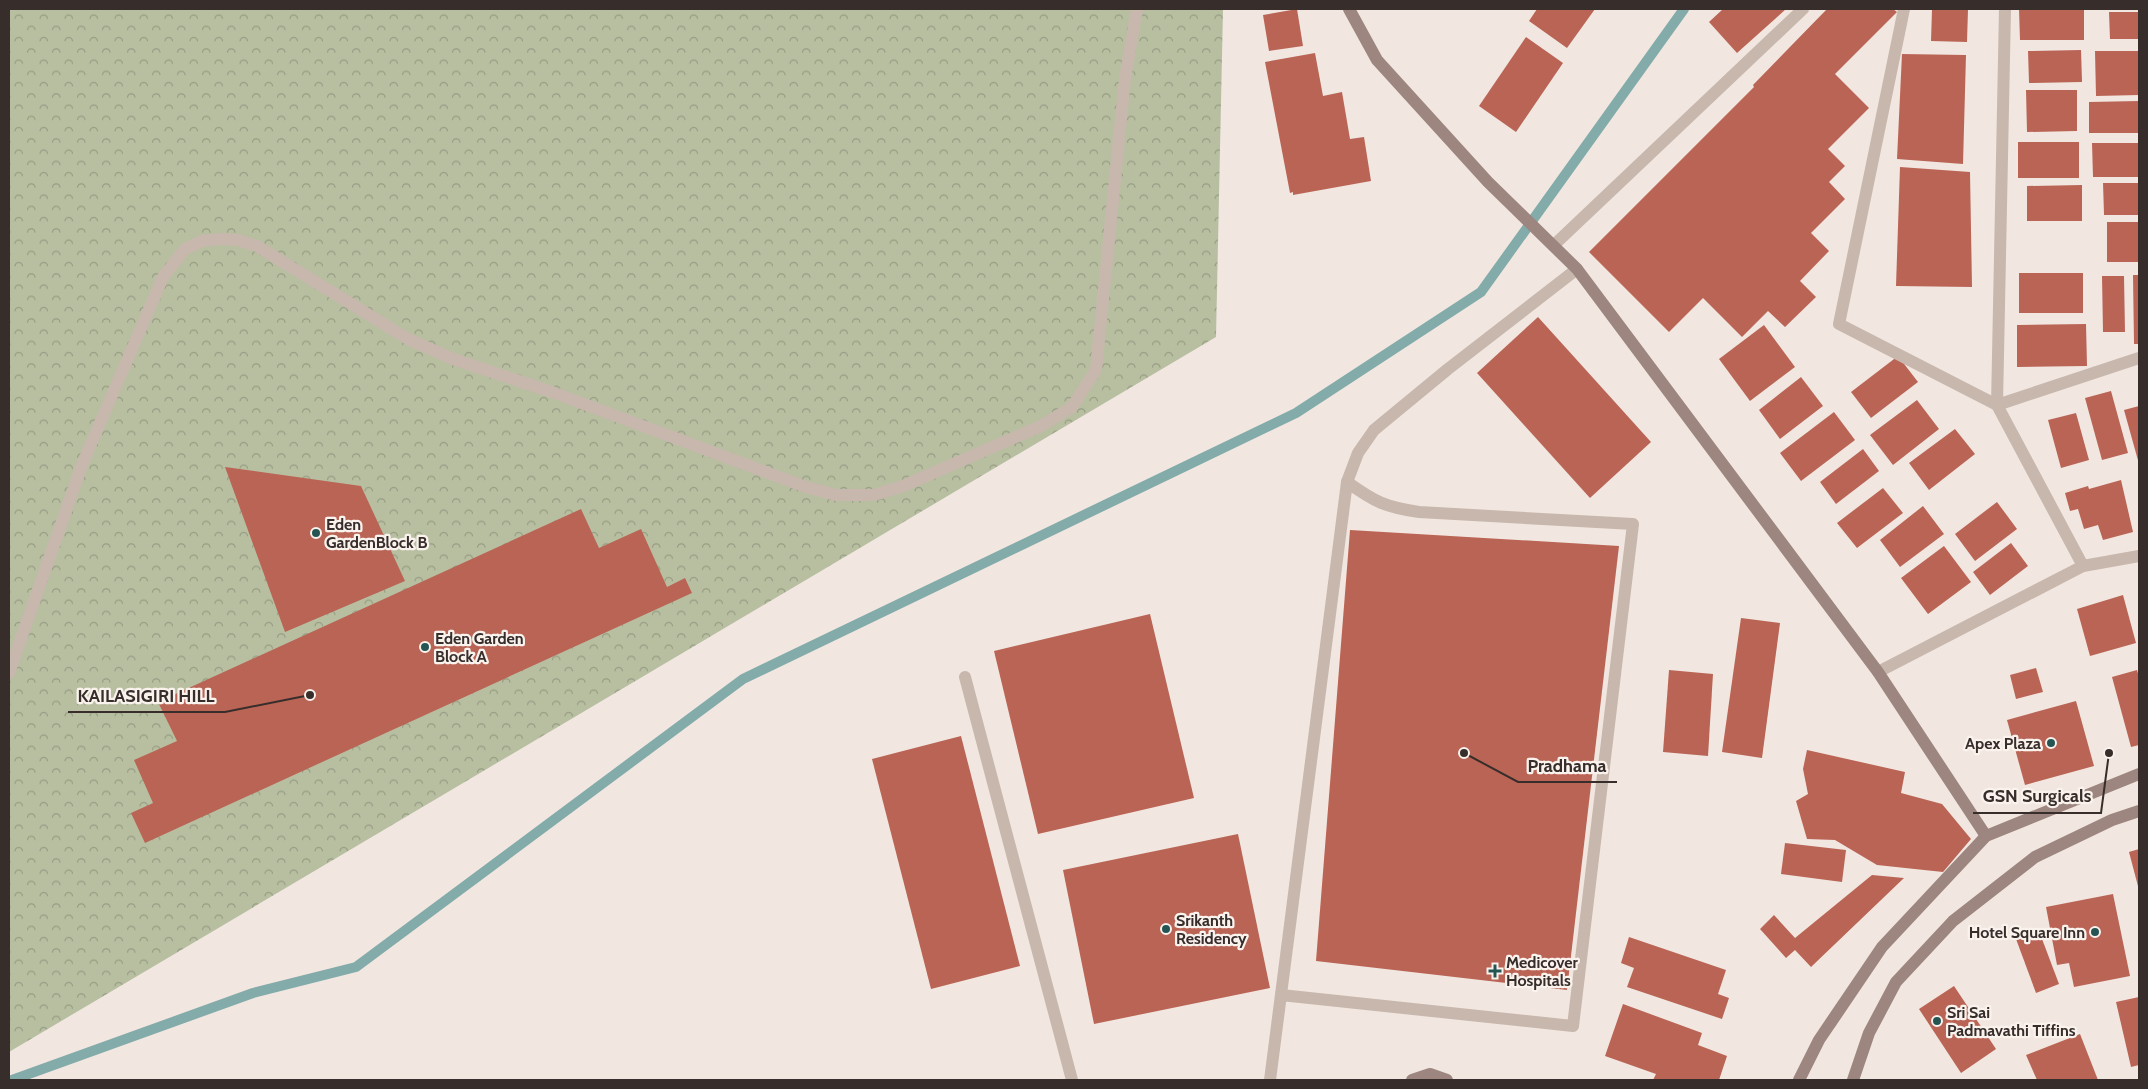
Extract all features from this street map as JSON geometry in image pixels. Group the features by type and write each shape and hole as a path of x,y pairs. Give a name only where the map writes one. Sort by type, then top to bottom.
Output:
{"street":[{"path":"9,674 82,466 163,277 185,249 202,241 218,239 238,240 257,246 408,339 453,359 552,392 806,487 836,495 874,495 903,486 1041,426 1072,407 1096,370 1124,79 1137,9"},
{"path":"1349,9 1377,60 1488,182 1577,269 1878,672 1986,836"},
{"path":"1554,245 1803,9"},
{"path":"1904,9 1839,324 1997,405 2139,358"},
{"path":"2005,9 1997,405 2084,566"},
{"path":"1270,1080 1347,482 1358,453 1374,430 1448,369 1577,269"},
{"path":"1281,996 1573,1026 1634,524 1410,511 1391,508 1368,497 1347,482"},
{"path":"1878,672 2084,566 2139,556"},
{"path":"965,677 1072,1080"},
{"path":"1798,1080 1819,1040 1882,946 1986,836 2139,774"},
{"path":"1853,1080 1869,1033 1896,982 1953,921 2035,858 2112,820 2139,811"},
{"path":"1412,1080 1430,1074 1448,1080"}],"green space":[{"path":"9,9 1223,9 1216,337 9,1052"}],"building":[{"path":"1297,9 1303,46 1269,51 1263,15"},
{"path":"1537,9 1595,9 1567,48 1529,21"},
{"path":"1723,9 1786,9 1737,53 1709,22"},
{"path":"1827,9 1893,9 1897,12 1835,74 1869,108 1828,149 1845,166 1829,182 1845,199 1811,233 1829,251 1800,281 1816,297 1785,327 1768,311 1742,337 1703,298 1669,332 1589,252 1754,87 1753,85"},
{"path":"1932,9 1968,9 1967,42 1931,41"},
{"path":"2019,9 2084,9 2084,40 2020,40"},
{"path":"2109,12 2139,12 2139,39 2110,39"},
{"path":"1526,37 1563,63 1516,132 1479,106"},
{"path":"2081,50 2082,82 2029,83 2028,51"},
{"path":"2095,51 2139,51 2139,95 2096,96"},
{"path":"1315,53 1323,96 1342,92 1350,139 1364,137 1371,181 1293,195 1293,192 1290,193 1265,62"},
{"path":"1902,54 1966,55 1963,164 1897,159"},
{"path":"2026,90 2077,90 2077,131 2027,132"},
{"path":"2139,101 2139,133 2089,133 2089,102"},
{"path":"2018,142 2079,142 2079,178 2018,178"},
{"path":"2092,143 2139,143 2139,177 2093,177"},
{"path":"1900,167 1970,172 1972,287 1896,286"},
{"path":"2103,183 2139,183 2139,215 2104,215"},
{"path":"2082,185 2082,221 2027,221 2027,186"},
{"path":"2107,222 2139,222 2139,262 2107,262"},
{"path":"2019,273 2083,273 2083,313 2019,313"},
{"path":"2133,275 2139,275 2139,344 2134,344"},
{"path":"2102,276 2124,276 2125,332 2103,332"},
{"path":"1538,317 1651,442 1590,498 1477,373"},
{"path":"2086,324 2087,366 2017,367 2017,325"},
{"path":"1764,325 1795,367 1750,401 1719,359"},
{"path":"1898,356 1918,382 1871,418 1851,392"},
{"path":"1801,377 1823,406 1780,439 1759,410"},
{"path":"2111,391 2128,453 2102,460 2085,398"},
{"path":"1917,400 1939,429 1893,465 1870,435"},
{"path":"2139,406 2139,464 2124,410"},
{"path":"1834,412 1855,440 1801,481 1780,453"},
{"path":"2076,413 2089,460 2061,468 2048,420"},
{"path":"1955,429 1975,454 1929,490 1909,463"},
{"path":"1863,449 1879,471 1836,504 1820,482"},
{"name":"Eden GardenBlock B","path":"225,467 361,486 405,581 285,632"},
{"path":"2121,480 2133,532 2103,540 2098,525 2084,529 2078,509 2070,511 2065,493 2088,486 2089,489"},
{"path":"1883,488 1903,513 1857,548 1837,523"},
{"path":"1997,502 2017,529 1975,561 1955,534"},
{"path":"1923,506 1944,534 1900,567 1880,540"},
{"name":"Eden Garden Block A","path":"581,509 599,548 641,529 667,587 685,578 692,593 145,843 131,813 153,803 134,760 177,741 158,702"},
{"path":"1350,530 1619,546 1567,990 1316,961"},
{"path":"2011,543 2028,566 1990,595 1973,572"},
{"path":"1944,546 1971,582 1928,614 1901,578"},
{"path":"2123,595 2136,643 2090,656 2077,609"},
{"path":"1150,614 1194,798 1038,834 994,651"},
{"path":"1741,618 1780,623 1762,758 1722,752"},
{"path":"2036,668 2043,692 2016,699 2010,675"},
{"path":"1669,670 1713,674 1708,756 1663,752"},
{"path":"2137,670 2139,677 2139,745 2131,747 2112,677"},
{"name":"Apex Plaza","path":"2076,701 2094,766 2025,785 2007,720"},
{"path":"961,736 1020,966 931,989 872,759"},
{"path":"1807,750 1905,772 1901,793 1942,804 1971,839 1943,872 1877,865 1835,840 1807,839 1796,801 1808,794 1803,769"},
{"name":"Srikanth Residency","path":"1238,834 1270,988 1094,1024 1063,870"},
{"path":"1785,843 1846,850 1842,882 1781,874"},
{"path":"2139,849 2139,890 2129,852"},
{"path":"1872,875 1904,878 1811,967 1795,950 1786,958 1760,929 1774,915 1795,938"},
{"path":"2113,894 2130,976 2074,987 2069,963 2057,965 2046,907"},
{"path":"2039,931 2059,984 2036,993 2016,939"},
{"path":"1629,937 1726,970 1718,994 1729,998 1722,1019 1627,987 1634,968 1621,963"},
{"path":"1954,986 1996,1049 1961,1073 1919,1009"},
{"path":"2139,997 2139,1065 2131,1067 2116,1002"},
{"path":"1623,1004 1702,1033 1698,1045 1727,1056 1719,1080 1653,1080 1656,1074 1605,1056"},
{"path":"2080,1034 2098,1080 2037,1080 2026,1055"}],"waterway":[{"path":"12,1080 253,993 356,967 743,679 1296,413 1481,292 1684,9"}],"place":[{"name":"Eden GardenBlock B","path":"316,533"},
{"name":"Eden Garden Block A","path":"425,647"},
{"name":"KAILASIGIRI HILL","path":"310,695"},
{"name":"Apex Plaza","path":"2051,743"},
{"name":"Pradhama","path":"1464,753"},
{"name":"GSN Surgicals","path":"2109,753"},
{"name":"Srikanth Residency","path":"1166,929"},
{"name":"Hotel Square Inn","path":"2095,932"},
{"name":"Medicover Hospitals","path":"1495,971"},
{"name":"Sri Sai Padmavathi Tiffins","path":"1937,1021"}]}
